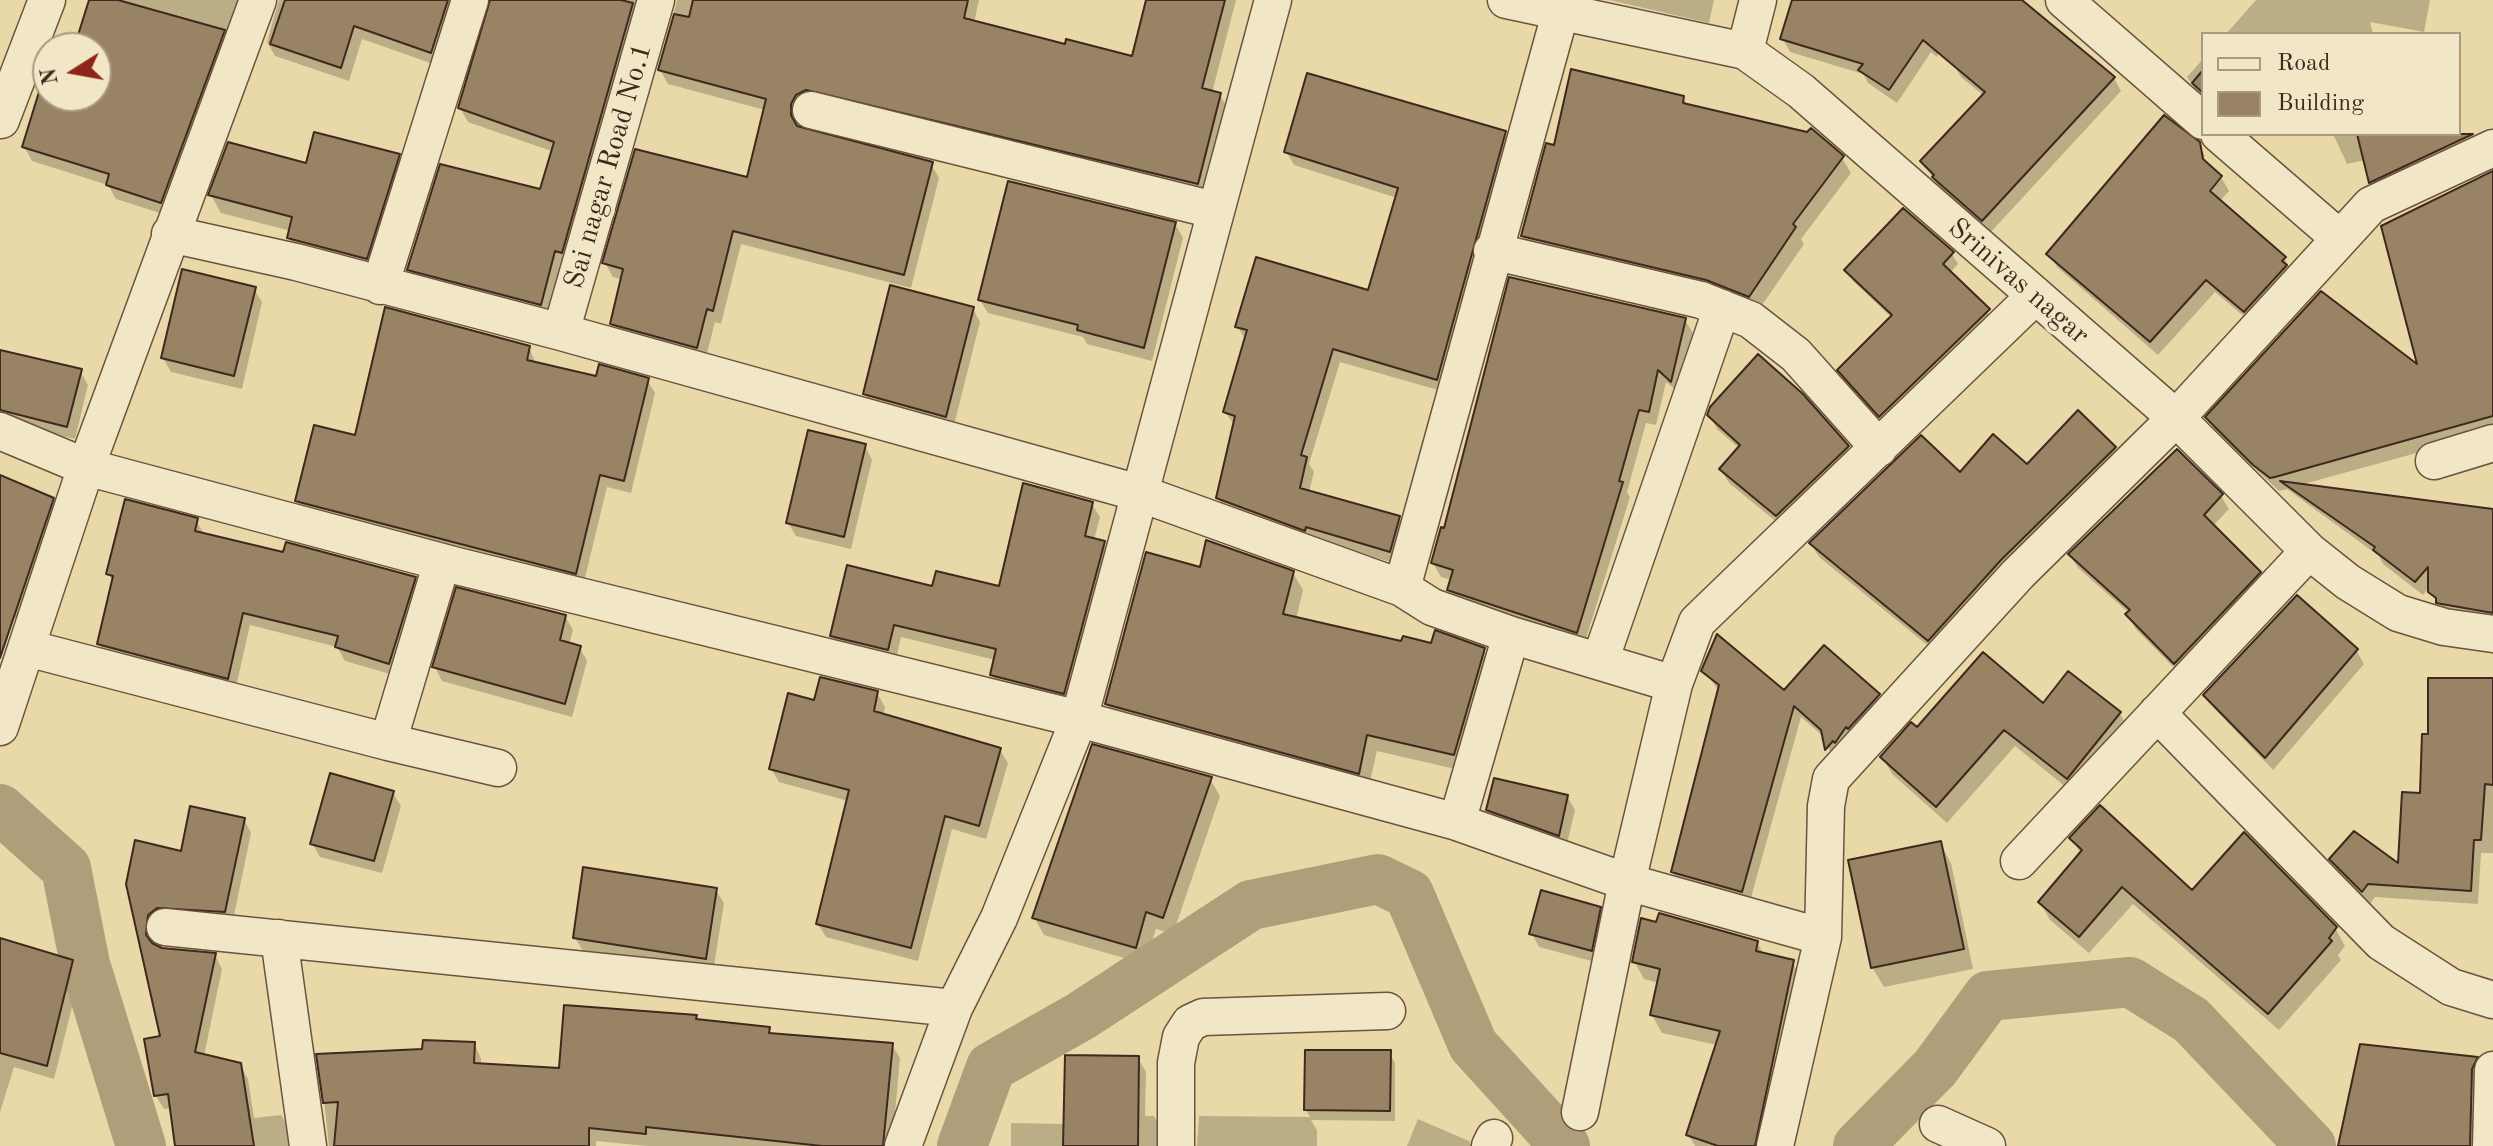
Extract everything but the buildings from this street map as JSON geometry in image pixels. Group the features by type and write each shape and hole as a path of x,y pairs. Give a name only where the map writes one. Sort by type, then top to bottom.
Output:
{"street":[{"path":"1,120 47,0"},
{"path":"0,727 86,467 258,0"},
{"path":"380,286 470,0"},
{"name":"Sai nagar Road No.1","path":"561,332 656,0"},
{"path":"903,1146 954,1008 999,918 1079,719 1273,0"},
{"name":"Srinivas nagar","path":"1506,0 1560,14 1745,51 1801,91 2176,418 2309,551 2348,582 2398,613 2444,627 2493,634"},
{"path":"1745,51 1758,0"},
{"path":"2064,0 2201,119"},
{"path":"1402,588 1492,251 1560,14"},
{"path":"811,110 1214,210"},
{"path":"2221,136 2338,237"},
{"path":"1775,1146 1823,937 1826,806 1831,779 2018,574 2176,418 2338,237 2371,205 2493,148"},
{"path":"170,234 296,262 561,332 1139,493 1402,588 1432,607 1511,635 1674,684"},
{"path":"1492,251 1701,300 1751,320 1796,355 1879,448"},
{"path":"1580,1112 1627,882 1674,684 1697,622 2034,297"},
{"path":"1600,661 1722,308"},
{"path":"0,431 86,467 442,562 1079,719 1457,822 1627,882 1823,937"},
{"path":"2434,461 2493,443"},
{"path":"2019,861 2309,551"},
{"path":"388,742 442,562"},
{"path":"1457,822 1511,635"},
{"path":"27,648 498,768"},
{"path":"2157,713 2381,942 2451,987 2493,1000"},
{"path":"165,927 954,1008"},
{"path":"279,938 308,1146"},
{"path":"1176,1146 1176,1063 1181,1037 1190,1023 1203,1017 1387,1011"},
{"path":"2491,1146 2493,1070"},
{"path":"1938,1124 1987,1146"}],"waterway":[{"path":"0,809 66,868 85,964 141,1146"},
{"path":"962,1146 991,1067 1081,1016 1251,905 1378,879 1409,894 1473,1045 1565,1146"},
{"path":"1858,1146 1935,1068 1988,996 2130,982 2191,1020 2311,1146"}]}
